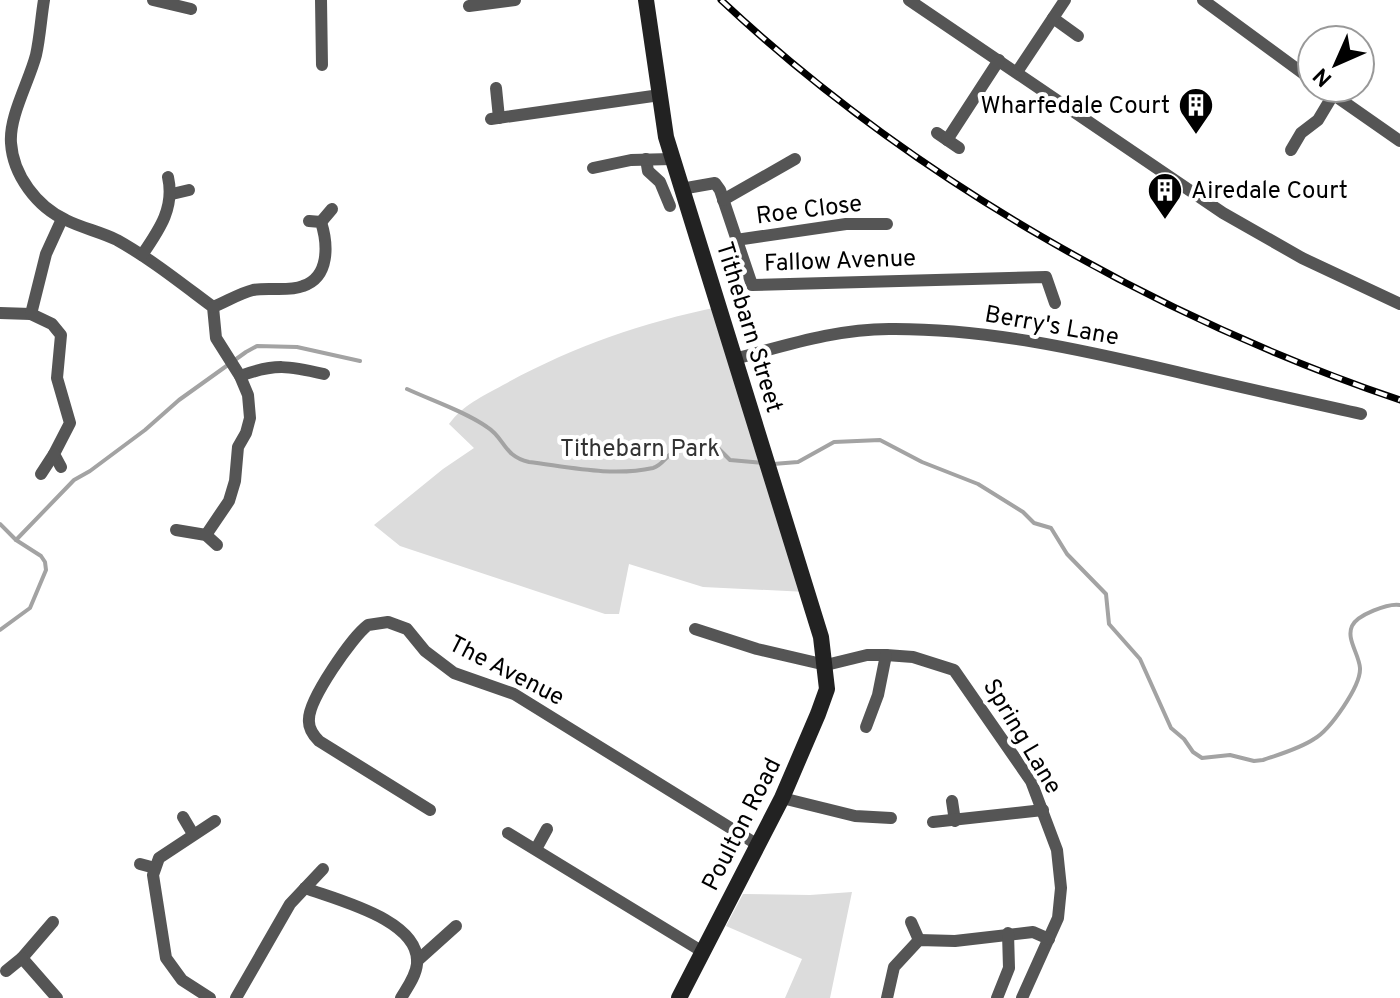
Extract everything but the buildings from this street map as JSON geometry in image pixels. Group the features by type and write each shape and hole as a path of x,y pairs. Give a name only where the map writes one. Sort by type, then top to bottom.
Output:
{"main road":[{"name":"Tithebarn Street","path":"646,0 672,159 817,624 826,665"},
{"name":"Poulton Road","path":"679,998 782,798 826,695 826,665"}],"street":[{"path":"44,0 36,55 5,141 23,181 36,199 62,219 115,239 213,307 216,338 239,372 248,395 250,418 238,447 235,481 229,501 206,535"},
{"path":"153,0 191,9"},
{"path":"321,0 322,65"},
{"path":"469,6 515,0"},
{"path":"909,0 1223,213 1302,258 1400,304"},
{"path":"1017,72 1065,0"},
{"path":"1203,0 1296,68"},
{"path":"1053,18 1078,36"},
{"path":"959,148 942,137 999,60"},
{"path":"496,88 495,118 660,95"},
{"path":"1291,150 1301,133 1318,120 1324,104"},
{"path":"1346,104 1400,141"},
{"path":"646,159 648,171 660,182 670,206"},
{"path":"593,168 613,162 672,159"},
{"path":"681,189 715,183 723,200 795,159"},
{"path":"142,255 160,229 172,194 168,177"},
{"path":"172,194 189,190"},
{"name":"Fallow Avenue","path":"723,200 752,285 1046,277 1055,303"},
{"path":"213,307 252,290 303,287 316,279 324,267 326,250 315,222 332,209"},
{"path":"31,314 46,254 62,219"},
{"name":"Roe Close","path":"736,240 846,224 887,224"},
{"path":"0,313 31,314 52,324 61,335 57,378 70,423 41,474"},
{"name":"Berry's Lane","path":"734,359 845,332 888,328 957,332 1108,356 1361,414"},
{"path":"239,372 265,366 295,367 324,374"},
{"path":"54,454 61,467"},
{"path":"176,530 206,535 217,545"},
{"name":"The Avenue","path":"430,810 319,741 309,724 308,717 321,686 368,625 388,622 407,629 425,651 454,673 514,694 758,845"},
{"path":"695,629 757,649 826,665"},
{"name":"Spring Lane","path":"826,665 867,655 886,655 913,657 954,670 1031,781 1057,850 1061,888 1058,918 1022,998"},
{"path":"866,727 878,695 886,655"},
{"path":"412,799 420,786"},
{"path":"782,798 855,816 891,818"},
{"path":"952,801 955,821"},
{"path":"933,822 1043,810"},
{"path":"183,817 193,834"},
{"path":"210,998 182,980 166,958 153,875 159,858 215,821"},
{"path":"536,849 547,829"},
{"path":"508,833 703,952"},
{"path":"140,864 155,868"},
{"path":"236,998 290,904 323,869"},
{"path":"305,888 391,923 411,940 417,961 413,978 401,998"},
{"path":"6,971 22,958 53,922"},
{"path":"911,922 919,940"},
{"path":"417,961 456,926"},
{"path":"887,998 894,967 919,940 955,941 1033,932 1049,939"},
{"path":"997,998 1009,968 1008,933"},
{"path":"22,958 57,998"}],"green space":[{"name":"Tithebarn Park","path":"718,307 807,592 703,587 629,564 619,614 605,614 400,546 374,525 474,448 449,424 474,402 529,371 581,348 634,329"},
{"path":"852,892 830,998 785,998 802,959 726,926 743,894"}],"waterway":[{"path":"0,524 16,540 74,480 145,430 179,400 257,346 297,347 360,361"},
{"path":"407,389 478,421 493,431 514,456 529,462 591,470 638,471 656,467 675,452 712,442 730,460 764,463"},
{"path":"773,464 798,462 834,442 880,440 922,462 978,484 1023,512 1034,523 1051,528 1067,554 1106,594 1109,624 1140,659 1171,728 1202,758 1230,755 1263,760 1302,746 1321,734 1343,707 1359,676 1352,626 1373,611 1400,605"},
{"path":"0,630 30,608 46,570 41,556 16,540"}],"railway":[{"path":"721,0 794,65 872,126 1040,235 1127,284 1217,327 1308,366 1400,400"}],"place":[{"name":"Wharfedale Court","path":"1196,136"},
{"name":"Airedale Court","path":"1165,221"}]}
